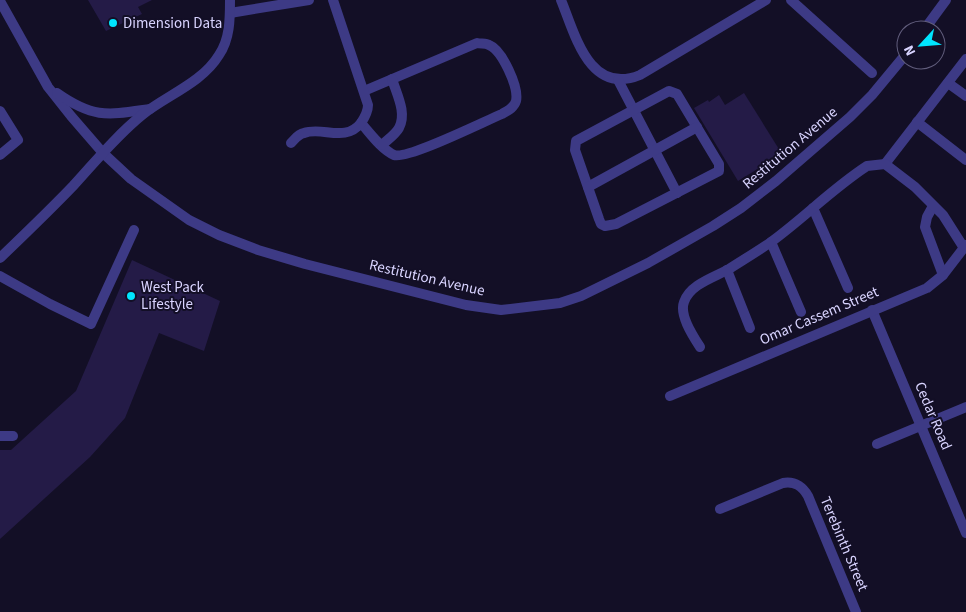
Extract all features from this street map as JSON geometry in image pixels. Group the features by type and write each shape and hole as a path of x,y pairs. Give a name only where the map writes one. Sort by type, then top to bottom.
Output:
{"street":[{"path":"0,258 42,219 112,142 151,109 211,67 219,55 229,30 230,0"},
{"path":"230,13 309,0"},
{"path":"291,143 304,132 349,132 361,123 368,110 364,91 333,0"},
{"path":"561,0 588,63 597,70 618,80 640,75 766,0"},
{"path":"791,0 872,73"},
{"path":"931,20 946,0"},
{"name":"Restitution Avenue","path":"0,1 48,87 103,153 131,179 189,220 219,235 250,247 304,264 466,305 501,310 560,303 581,296 648,263 741,208 776,181 850,117 872,95 896,66"},
{"path":"361,123 382,145 400,156 502,114 510,110 516,101 515,89 510,73 498,51 489,44 477,44 364,91"},
{"path":"886,164 966,59"},
{"path":"382,145 398,130 402,119 402,108 392,79"},
{"path":"618,80 677,193"},
{"path":"948,83 966,96"},
{"path":"48,87 73,104 86,111 98,114 151,109"},
{"path":"669,91 677,94 697,127 720,168 719,171 616,224 605,226 601,224 575,150 576,140 669,91"},
{"path":"0,111 18,140 0,155"},
{"path":"917,122 966,160"},
{"path":"588,187 697,127"},
{"path":"700,347 682,307 689,292 771,242 867,166 886,164 915,187 943,215 965,247"},
{"path":"933,206 926,218 925,227 932,250 944,276"},
{"path":"813,208 848,288"},
{"path":"0,276 91,324 134,230"},
{"path":"771,242 800,312"},
{"name":"Omar Cassem Street","path":"670,396 927,288 944,276 965,247"},
{"path":"727,270 750,328"},
{"name":"Cedar Road","path":"872,310 966,533"},
{"path":"877,444 966,407"},
{"path":"0,436 13,436"},
{"name":"Terebinth Street","path":"720,509 783,483 801,486 808,496 856,612"}],"building":[{"name":"Dimension Data","path":"88,0 152,0 138,7 142,14 106,31"},
{"path":"744,93 782,154 738,181 694,108 708,100 709,102 719,95 725,105"},
{"path":"132,260 220,301 204,351 159,333 125,418 90,457 0,539 0,450 11,450 76,391"}],"place":[{"name":"Dimension Data","path":"113,23"},
{"name":"West Pack Lifestyle","path":"131,296"}]}
